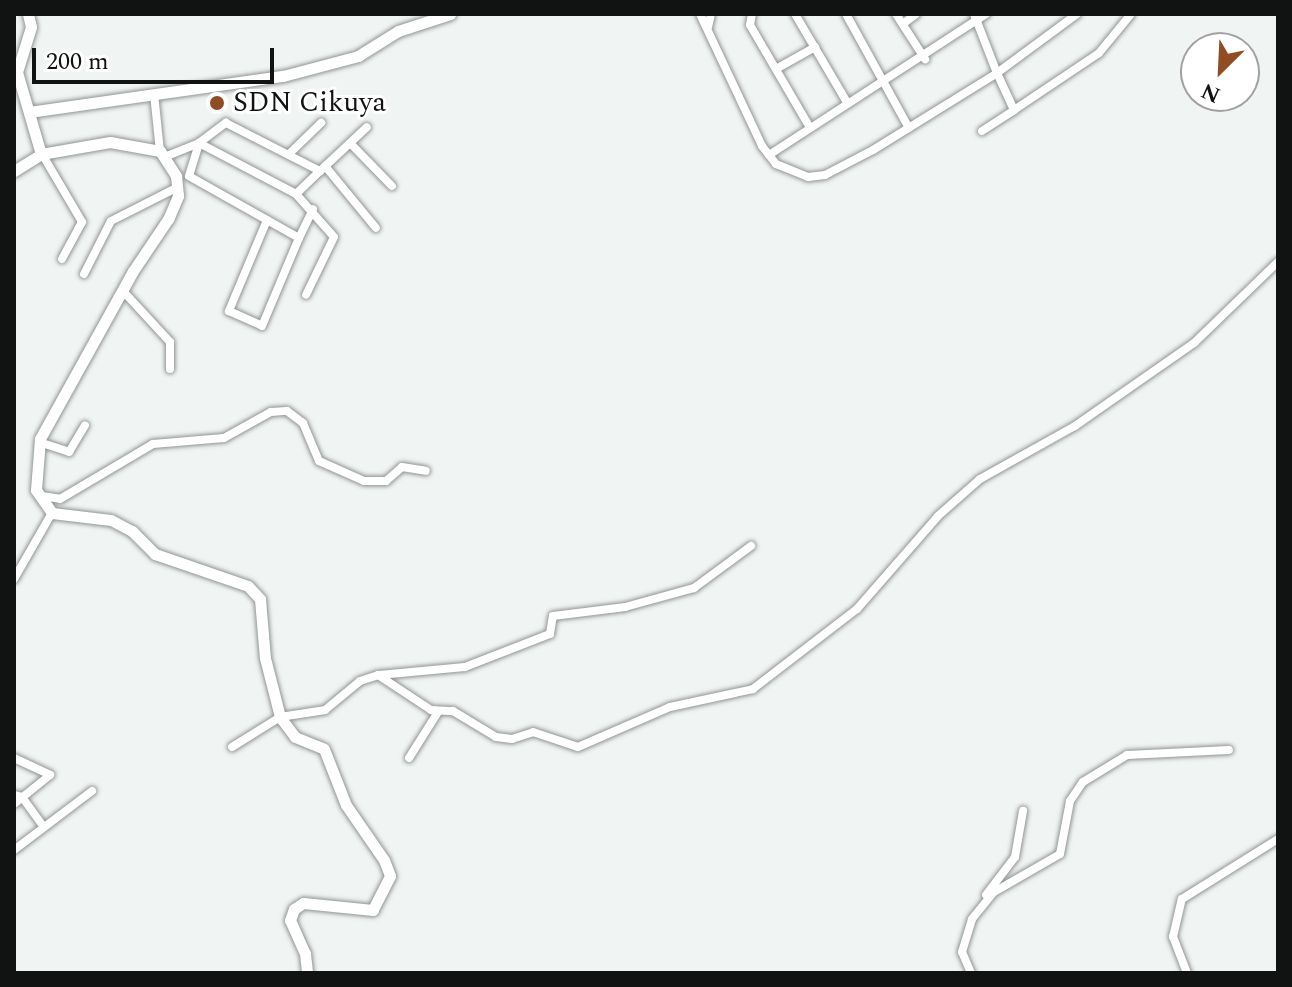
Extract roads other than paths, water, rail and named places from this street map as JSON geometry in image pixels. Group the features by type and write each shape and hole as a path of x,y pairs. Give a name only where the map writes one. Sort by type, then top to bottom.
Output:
{"street":[{"path":"28,14 31,27 16,66 42,154 82,222 62,259"},
{"path":"29,112 340,62 398,31 450,14"},
{"path":"700,14 708,27 721,66 769,155 793,174 825,175 909,128 997,73 1077,14"},
{"path":"708,27 711,14"},
{"path":"752,14 750,25 809,126"},
{"path":"795,14 848,104"},
{"path":"846,14 909,128"},
{"path":"896,14 925,59"},
{"path":"904,23 916,14"},
{"path":"982,131 1099,53 1131,14"},
{"path":"769,155 809,126 925,59 979,16 997,73 1014,110"},
{"path":"776,69 815,47"},
{"path":"154,94 163,153 178,187 168,219 123,291 39,442 36,490 52,513 111,520 161,556 256,592 280,717 295,737 324,749 346,805 390,876 373,910 303,903 294,909 290,920 305,953 307,973"},
{"path":"14,171 42,154 98,142 163,153 199,143 226,123 322,169 376,228"},
{"path":"289,154 321,123"},
{"path":"296,194 367,127"},
{"path":"199,143 296,194 313,209 334,237 306,295"},
{"path":"199,143 189,176 299,238"},
{"path":"350,143 392,186"},
{"path":"84,274 111,221 178,187"},
{"path":"267,220 229,311 262,326 313,209"},
{"path":"378,675 438,712 453,711 496,737 512,739 533,732 578,747 670,707 753,689 857,609 938,516 980,479 1075,426 1194,343 1278,262"},
{"path":"123,291 170,342 170,369"},
{"path":"36,490 56,500 153,444 224,438 271,412 287,411 303,423 319,461 364,481 386,481 402,467 426,471"},
{"path":"39,442 68,453 85,425"},
{"path":"14,579 52,513"},
{"path":"232,747 280,717 325,710 360,681 378,675 465,667 550,634 553,616 625,607 694,588 751,546"},
{"path":"409,758 438,712"},
{"path":"981,903 1060,854 1073,793 1097,771 1142,752 1229,750"},
{"path":"14,758 50,775 18,796 14,804"},
{"path":"14,850 42,825 92,791"},
{"path":"18,796 42,825"},
{"path":"971,973 963,944 981,903 1015,857 1023,811"},
{"path":"1187,973 1173,937 1182,899 1278,839"}],"place":[{"name":"SDN Cikuya","path":"217,103"}]}
